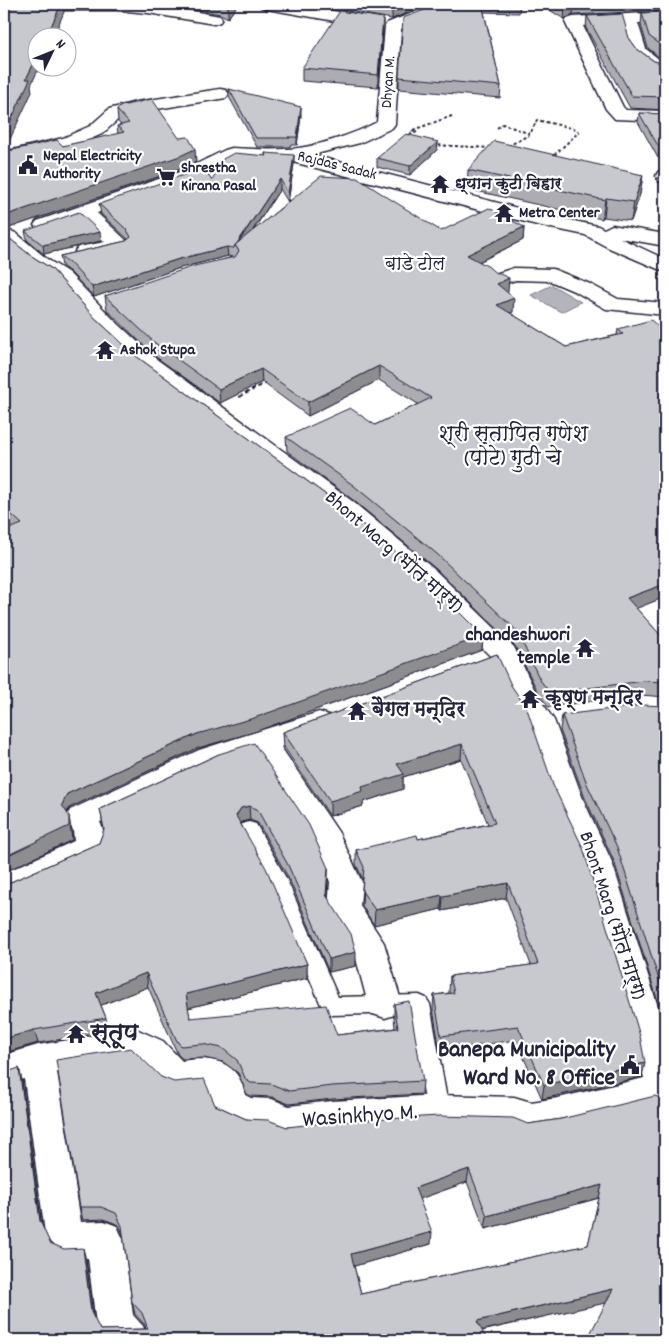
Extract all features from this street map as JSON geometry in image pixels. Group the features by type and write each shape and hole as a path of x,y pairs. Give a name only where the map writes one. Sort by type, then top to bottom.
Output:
{"street":[{"path":"42,4 153,6 214,20"},
{"path":"268,4 392,26"},
{"path":"596,4 609,20"},
{"name":"Dhyan M.","path":"289,154 348,142 368,135 386,124 392,26 435,6"},
{"path":"665,17 573,22 615,109 621,115 665,116"},
{"path":"627,19 635,29 637,48 653,66 665,71"},
{"path":"4,158 69,142 96,130 115,113 136,107 220,94"},
{"name":"Rajdas Sadak","path":"7,236 85,212 189,175 232,154 289,154 544,220 591,230 614,243 665,266"},
{"path":"58,258 120,245 85,212"},
{"path":"591,230 623,232 665,240"},
{"name":"Bhont Marg (भाेंत मार्ग)","path":"7,236 58,258 62,277 99,304 147,364 343,507 426,576 504,654 525,699 553,718 568,799 598,862 655,1050 664,1093"},
{"path":"499,279 514,274 553,275 583,288 613,305 665,309"},
{"path":"476,664 504,654"},
{"path":"4,887 90,847 88,829 82,818 208,758 263,742 347,711"},
{"path":"263,742 324,833 346,882 344,908 368,943 385,1004"},
{"name":"Wasinkhyo M.","path":"4,1070 38,1060 136,1044 151,1052 175,1078 198,1074 217,1076 226,1087 229,1105 248,1114 272,1115 287,1122 332,1117 438,1111 514,1113 520,1114 525,1119 664,1093"},
{"path":"38,1060 64,1233 67,1241 104,1239 115,1324 129,1340"}],"lane":[{"path":"249,829 277,880 331,1006 419,1004 438,1111"}],"path":[{"path":"425,143 434,146 501,149 530,134 537,120 576,129 579,132 550,159"},
{"path":"497,128 503,124 530,134"},
{"path":"411,131 417,132 406,137 416,140"},
{"path":"212,411 271,380"}],"shaded area":[{"path":"552,285 581,302 561,312 531,295"}],"building":[{"path":"4,4 61,4 50,28 28,28 28,75 26,79 30,79 4,135"},
{"path":"371,4 401,4 392,7"},
{"path":"440,4 482,4 501,86 399,77 403,18"},
{"path":"559,4 573,4 565,7"},
{"path":"340,11 383,18 378,75 302,68"},
{"path":"665,12 665,48 649,36 642,13"},
{"path":"622,14 629,38 637,49 654,61 665,64 665,97 632,96 587,16"},
{"path":"229,89 301,107 297,137 256,138"},
{"path":"152,99 179,138 188,137 195,149 180,156 4,215 4,152 57,140 63,146 124,132 117,126 129,123 117,110 121,106"},
{"path":"639,113 665,114 660,149"},
{"path":"406,134 438,142 410,166 377,158"},
{"path":"494,141 643,175 634,202 606,198 605,200 468,170"},
{"path":"234,153 267,156 265,153 294,155 288,193 280,179 234,248 227,247 179,259 92,287 69,262 60,256 126,241 131,237 127,230 99,204 204,168 212,181 223,159"},
{"path":"321,176 357,178 441,231 489,208 524,227 467,255 493,271 509,278 497,284 514,298 497,305 566,347 623,334 618,329 651,320 665,333 665,584 627,598 665,640 665,682 644,681 550,693 540,680 517,631 437,554 353,485 286,437 350,408 375,425 431,398 379,366 308,402 261,369 219,389 155,343 105,296 194,266 235,257 239,251 235,245"},
{"path":"79,212 100,232 43,245 25,231"},
{"path":"4,234 30,255 52,269 94,317 136,356 333,500 416,569 483,636 254,718 197,734 67,794 62,805 69,816 69,826 4,857 4,531 22,524 4,508"},
{"path":"497,654 511,685 527,709 553,785 583,848 640,1036 645,1063 544,1085 518,1026 441,1036 434,995 454,993 450,976 538,964 508,883 375,910 362,891 364,867 356,850 417,835 418,839 495,823 462,744 397,764 404,774 362,787 363,791 330,801 283,732"},
{"path":"644,705 665,706 665,999 617,847 587,784 562,715"},
{"path":"254,743 309,825 328,868 326,895 351,934 356,952 329,959 288,865 257,809 249,806 241,808 236,816 266,868 307,964 186,994 190,1018 326,1005 337,1035 398,1028 394,1004 409,1001 423,1081 332,1086 289,1091 271,1084 251,1083 246,1080 237,1060 222,1048 202,1044 181,1046 146,973 96,993 106,1018 34,1030 4,1039 4,885 99,843 104,829 100,809 219,754"},
{"path":"131,1048 161,1077 174,1082 204,1079 215,1105 246,1119 268,1120 287,1127 332,1122 439,1116 513,1118 528,1124 561,1119 655,1096 665,1100 665,1340 587,1340 613,1289 477,1321 487,1340 4,1340 4,1073 19,1068 40,1221 50,1243 64,1249 83,1248 91,1312 100,1330 148,1329 142,1313 132,1302 122,1226 116,1213 101,1207 80,1207 56,1060","holes":["469,1169 487,1216 602,1185 588,1245 361,1294 351,1254 432,1232 415,1188"]}],"place":[{"name":"Nepal Electricity Authority","path":"28,165"},
{"name":"Shrestha Kirana Pasal","path":"166,177"},
{"name":"ध्यान कुटी बिहार","path":"440,184"},
{"name":"Metra Center","path":"504,213"},
{"name":"Ashok Stupa","path":"105,350"},
{"name":"chandeshwori temple","path":"585,648"},
{"name":"कृष्ण मन्दिर","path":"530,699"},
{"name":"बैगल मन्दिर","path":"357,711"},
{"name":"स्तूप","path":"76,1034"},
{"name":"Banepa Municipality Ward No. 8 Office","path":"630,1065"}],"district":[{"name":"बाडे टोल","path":"415,265"},
{"name":"श्री स्तापित गणेश (पोटे) गुठी चे","path":"513,448"}]}
